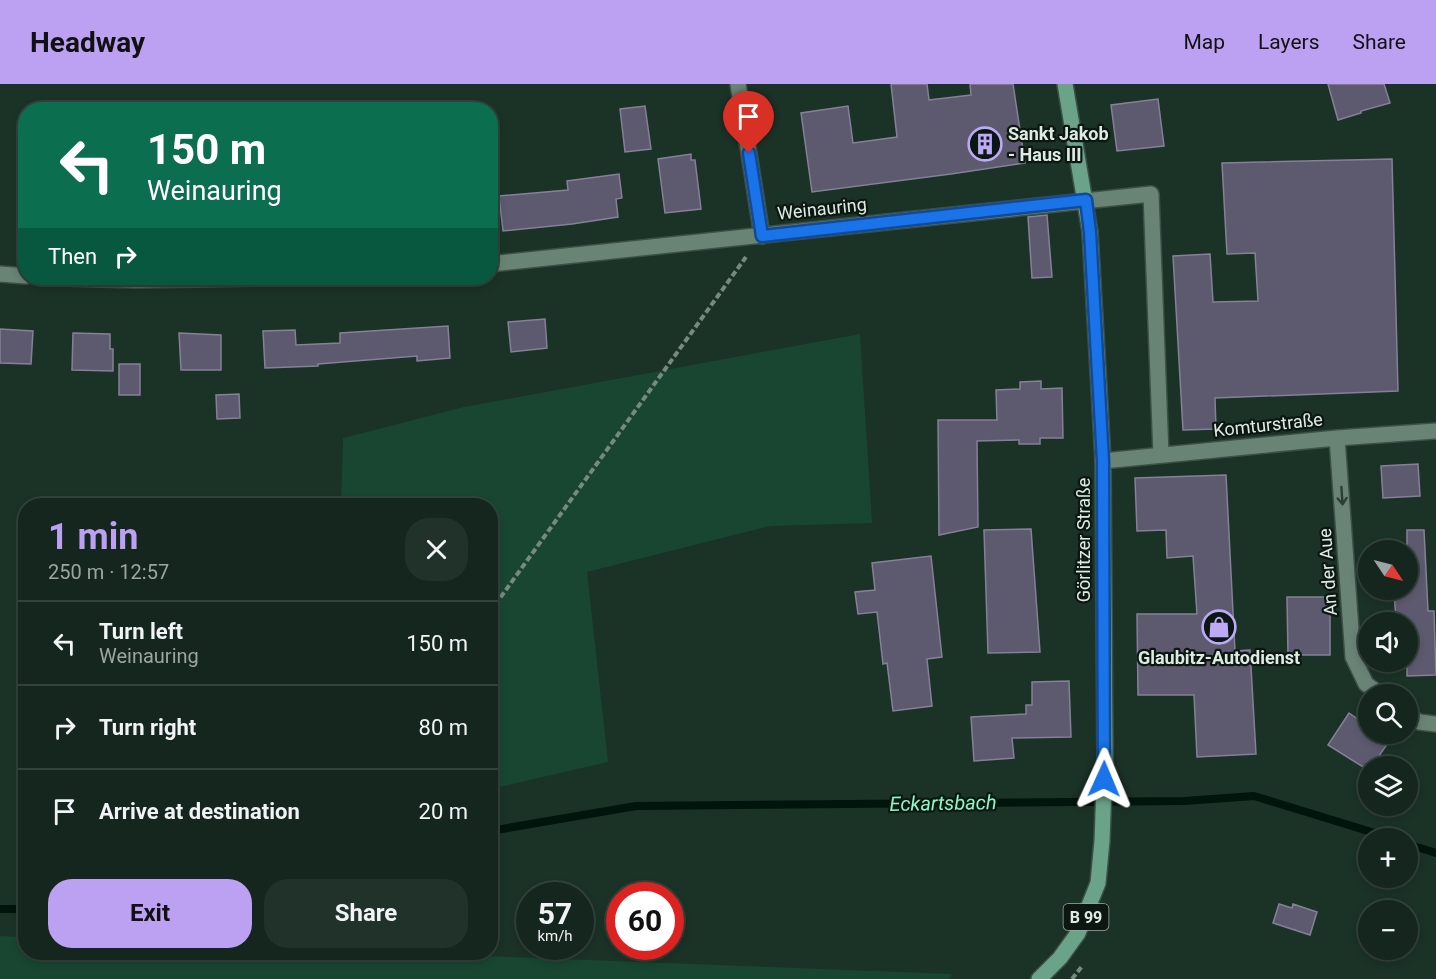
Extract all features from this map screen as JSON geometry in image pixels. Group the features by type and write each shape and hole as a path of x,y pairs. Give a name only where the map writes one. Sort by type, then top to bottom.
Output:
{"main road":[{"name":"Görlitzer Straße","path":"1040,979 1060,958 1078,933 1098,883 1105,758 1103,461 1090,232 1065,84"}],"street":[{"path":"738,84 762,236"},
{"name":"Weinauring","path":"498,263 1151,194 1161,455"},
{"path":"0,274 18,275"},
{"name":"Komturstraße","path":"1103,461 1337,438 1436,431"},
{"name":"An der Aue","path":"1337,438 1353,657 1366,684"},
{"path":"1418,721 1436,724"}],"path":[{"path":"498,601 762,236"}],"green space":[{"path":"860,334 872,523 770,526 587,572 608,762 498,787 498,498 341,498 343,438 464,407"},
{"path":"0,936 18,937 18,960 498,960 498,957 516,957 516,960 587,960 952,974 949,979 0,979"}],"building":[{"path":"891,84 927,84 929,100 971,95 970,84 1013,84 1025,163 812,192 801,113 848,106 853,143 897,137"},
{"path":"1328,84 1384,84 1390,103 1338,120"},
{"path":"1158,99 1164,146 1117,151 1111,105"},
{"path":"645,106 651,149 625,152 620,109"},
{"path":"691,154 691,160 695,160 701,209 665,213 658,159"},
{"path":"1392,159 1398,391 1215,398 1216,429 1183,430 1173,256 1210,254 1213,302 1258,301 1255,253 1227,254 1222,163"},
{"path":"619,174 622,198 616,199 618,217 503,231 499,196 568,190 567,181"},
{"path":"1047,215 1052,277 1032,278 1028,217"},
{"path":"545,319 547,348 511,352 508,322"},
{"path":"448,326 450,358 417,361 417,356 318,364 318,366 265,368 263,331 295,330 296,345 340,343 340,333"},
{"path":"0,329 33,331 31,364 0,363"},
{"path":"73,333 110,334 113,371 72,370"},
{"path":"179,333 221,335 221,370 181,370"},
{"path":"119,364 140,364 140,395 119,395"},
{"path":"1041,381 1041,389 1062,388 1063,438 1040,438 1040,444 1019,444 1019,440 977,441 978,527 939,535 938,420 997,420 996,390 1020,389 1020,382"},
{"path":"239,394 240,418 217,419 216,395"},
{"path":"1418,464 1420,496 1383,498 1381,466"},
{"path":"1226,475 1235,651 1250,650 1256,754 1197,757 1194,695 1138,695 1137,614 1197,614 1193,556 1167,558 1166,530 1137,531 1135,478"},
{"path":"1031,529 1040,652 988,653 984,530"},
{"path":"1407,530 1424,530 1428,611 1434,611 1436,675 1407,676 1407,672 1418,672 1418,612 1395,612 1395,600 1418,600 1418,540 1407,540"},
{"path":"931,556 942,657 927,659 932,706 893,711 887,663 883,664 877,612 858,614 855,592 875,590 872,563"},
{"path":"1287,597 1330,597 1330,655 1288,655"},
{"path":"1069,681 1071,737 1012,738 1014,758 974,761 971,717 1026,714 1026,705 1032,705 1032,682"},
{"path":"1349,713 1358,719 1358,744 1387,744 1379,756 1358,756 1358,764 1328,745"},
{"path":"1279,904 1292,908 1293,904 1317,912 1310,935 1273,923"}],"waterway":[{"name":"Eckartsbach","path":"498,830 636,806 1184,801 1254,796 1358,828"},
{"name":"Eckartsbach","path":"1418,847 1436,853"},
{"name":"Eckartsbach","path":"0,909 18,909"}],"place":[{"name":"Sankt Jakob - Haus III","path":"985,144"},
{"name":"Glaubitz-Autodienst","path":"1219,627"}],"route":[{"path":"749,153 762,236 1086,200 1090,232 1103,461 1104,779"}]}
